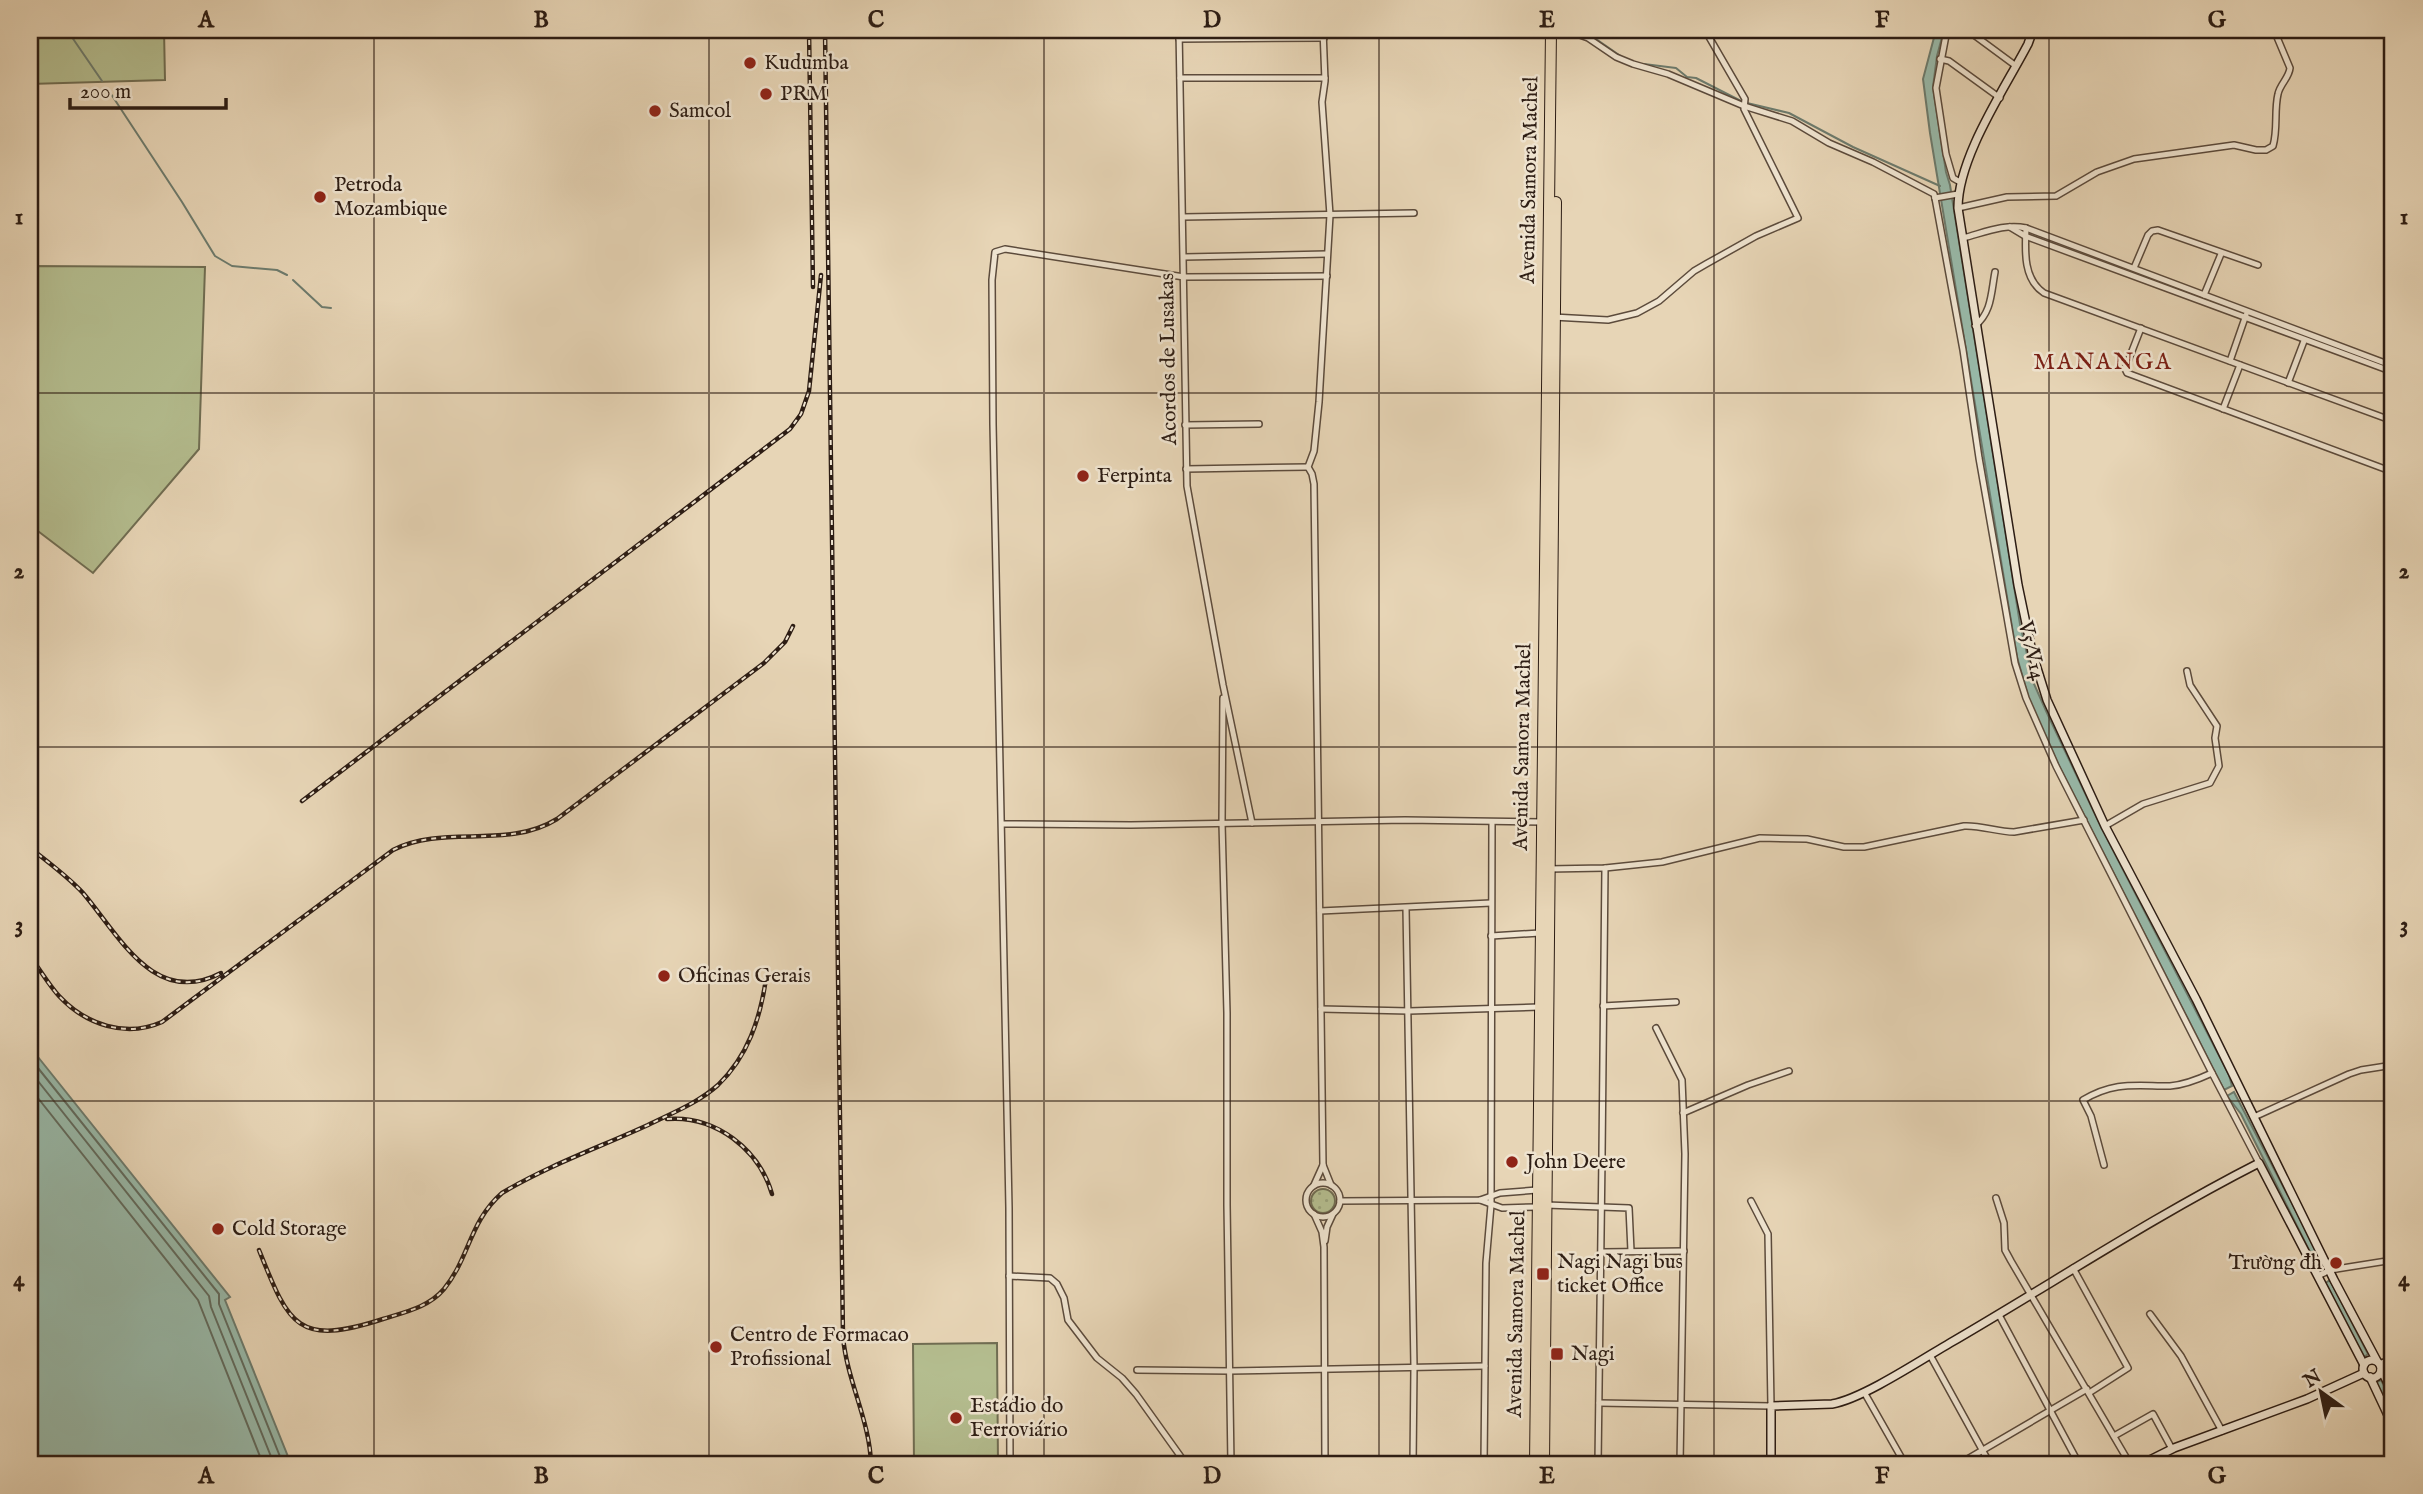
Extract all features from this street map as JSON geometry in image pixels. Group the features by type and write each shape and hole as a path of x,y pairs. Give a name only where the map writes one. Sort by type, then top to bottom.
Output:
{"highway":[{"name":"Avenida Samora Machel","path":"1542,1206 1537,1190 1539,1007 1540,933 1546,869 1542,822 1556,31"},
{"name":"Avenida Samora Machel","path":"1544,1464 1542,1206 1551,317"},
{"name":"Avenida Samora Machel","path":"1535,1464 1542,1235"}],"street":[{"name":"Acordos de Lusakas","path":"1179,30 1186,469 1223,685"},
{"path":"1308,467 1314,451 1319,402 1330,215 1322,102 1325,78 1324,30"},
{"path":"1556,31 1566,30 1588,38 1616,57 1792,121 1829,143 1909,180 1934,194 1936,198 1958,194"},
{"path":"1551,317 1608,320 1637,313 1659,301 1700,268 1756,236 1798,218 1744,104 1705,30"},
{"path":"1947,30 1936,88 1939,119 1952,178 1960,182"},
{"path":"1972,30 1974,35 2016,66"},
{"path":"2033,30 1970,155 1958,194 1962,239 2007,529 2032,652 2047,701 2105,826 2196,999 2393,1393"},
{"path":"1958,208 2007,197 2056,196 2097,172 2134,159 2234,145 2266,150 2273,146 2278,91 2290,68 2274,30"},
{"path":"1179,39 1324,38"},
{"path":"1940,59 1949,61 2000,98"},
{"path":"1180,78 1325,78"},
{"name":"V5/V14","path":"1936,198 2015,663 2031,709 2056,766 2259,1163"},
{"path":"1183,217 1413,213"},
{"path":"1962,239 2010,227 2026,228 2134,268 2203,298 2393,372"},
{"path":"2010,227 2025,236 2203,298"},
{"path":"2026,228 2027,269 2036,288 2043,293 2391,421 2393,407"},
{"path":"2134,268 2143,244 2152,231 2158,230 2258,265"},
{"path":"1010,1464 1003,824 993,424 992,280 995,252 1005,248 1184,277 1327,276"},
{"path":"1184,257 1327,254"},
{"path":"2203,298 2221,254"},
{"path":"1975,326 1989,310 1995,272"},
{"path":"2246,315 2304,341 2393,366"},
{"path":"2230,361 2246,315"},
{"path":"2141,328 2125,371 2393,472"},
{"path":"2288,383 2304,341"},
{"path":"2223,408 2240,365"},
{"path":"1185,425 1259,424"},
{"path":"1186,469 1308,467"},
{"path":"1308,467 1314,484 1322,1165 1314,1185 1307,1192 1306,1202 1322,1232 1324,1247 1325,1464"},
{"path":"2105,826 2134,808 2170,794 2206,786 2214,778 2219,766 2215,738 2217,726 2190,685 2187,671"},
{"path":"1223,685 1252,823"},
{"path":"1223,685 1222,823 1227,1013 1231,1464"},
{"path":"1003,824 1049,826 1405,820 1542,822"},
{"path":"1546,869 1605,868 1679,860 1760,838 1807,839 1853,848 1964,826 1974,825 2014,832 2084,820"},
{"path":"1484,1464 1486,1264 1491,1205 1492,821"},
{"path":"1598,1464 1599,1327 1603,1252 1605,868"},
{"path":"1320,911 1491,903"},
{"path":"1406,908 1412,1202 1413,1464"},
{"path":"1491,936 1540,933"},
{"path":"1603,1006 1676,1002"},
{"path":"1321,1009 1409,1011 1539,1007"},
{"path":"1656,1028 1681,1077 1683,1112 1683,1406 1680,1464"},
{"path":"2254,1117 2349,1074 2393,1065"},
{"path":"1683,1112 1748,1084 1789,1071"},
{"path":"2104,1165 2091,1116 2083,1100 2095,1093 2131,1084 2179,1085 2212,1073"},
{"path":"1599,1403 1683,1406 1840,1403 1999,1315 2113,1243 2259,1163 2393,1426"},
{"path":"1322,1165 1331,1185 1338,1192 1340,1201 1327,1227 1324,1247"},
{"path":"1314,1185 1331,1185"},
{"path":"1340,1201 1480,1200 1491,1195 1537,1190"},
{"path":"1996,1198 2004,1223 2005,1250 2130,1464"},
{"path":"1480,1200 1502,1208 1629,1208 1631,1251"},
{"path":"1751,1201 1768,1234 1771,1464"},
{"path":"1314,1214 1324,1217 1333,1213"},
{"path":"1603,1252 1684,1251"},
{"path":"2318,1276 2330,1270 2393,1261"},
{"path":"1959,1464 2128,1368 2073,1268"},
{"path":"1009,1276 1050,1278 1058,1284 1068,1320 1097,1358 1122,1378 1136,1394 1186,1464"},
{"path":"2150,1314 2181,1356 2222,1431"},
{"path":"1999,1315 2079,1464"},
{"path":"1930,1355 1990,1464"},
{"path":"2379,1365 2393,1359"},
{"path":"2366,1372 2370,1360 2379,1365"},
{"path":"2142,1464 2172,1449 2307,1399 2366,1372 2377,1376 2379,1365"},
{"path":"1138,1370 1485,1366"},
{"path":"1864,1392 1905,1464"},
{"path":"2114,1436 2153,1414 2172,1449"}],"shaded area":[{"path":"30,30 164,30 165,80 30,84"},
{"path":"30,266 205,267 199,449 93,573 30,525"},
{"path":"1323,1189 1331,1193 1335,1201 1331,1209 1323,1213 1315,1209 1311,1201 1315,1193"},
{"name":"Estádio do Ferroviário","path":"997,1343 998,1464 914,1464 913,1344"}],"water":[{"path":"1936,30 1944,30 1933,87 2020,624 2034,684 2101,827 2229,1075 2232,1086 2224,1090 2058,764 2030,703 2017,657 1923,79"},
{"path":"30,1047 230,1297 225,1300 291,1464 30,1464"},
{"path":"2234,1092 2324,1265 2318,1268 2241,1114 2227,1096"},
{"path":"2330,1280 2368,1354 2364,1357 2324,1284"},
{"path":"2381,1380 2393,1403 2393,1418 2375,1383"}],"waterway":[{"path":"67,30 102,81"},
{"path":"1583,30 1622,57"},
{"path":"1644,64 1676,68 1687,77 1696,78 1741,101"},
{"path":"111,94 215,256 232,266 277,270 287,275"},
{"path":"1747,103 1789,113 1853,147 1940,186"},
{"path":"293,280 322,307 331,308"}],"railway":[{"path":"809,30 813,287"},
{"path":"825,30 843,1337 867,1432 871,1464"},
{"path":"302,801 790,429 801,414 809,391 821,275"},
{"path":"30,957 51,987 81,1015 107,1026 121,1028 135,1029 162,1022 393,850 413,842 433,839 517,833 538,828 557,819 764,663 785,642 793,626"},
{"path":"30,848 77,887 125,946 140,962 157,974 176,981 197,981 221,973"},
{"path":"259,1250 269,1276 289,1312 300,1323 314,1329 332,1331 354,1327 424,1305 438,1295 453,1277 476,1228 491,1204 502,1193 555,1165 675,1112 718,1085 737,1062 751,1036 766,979"},
{"path":"667,1119 702,1123 733,1138 757,1163 772,1194"}],"place":[{"name":"Kudumba","path":"750,63"},
{"name":"PRM","path":"766,94"},
{"name":"Samcol","path":"655,111"},
{"name":"Petroda Mozambique","path":"320,197"},
{"name":"Ferpinta","path":"1083,476"},
{"name":"Oficinas Gerais","path":"664,976"},
{"name":"John Deere","path":"1512,1162"},
{"name":"Cold Storage","path":"218,1229"},
{"name":"Trường đh","path":"2336,1263"},
{"name":"Nagi Nagi bus ticket Office","path":"1543,1274"},
{"name":"Centro de Formacao Profissional","path":"716,1347"},
{"name":"Nagi","path":"1557,1354"},
{"name":"Estádio do Ferroviário","path":"956,1418"}],"district":[{"name":"MANANGA","path":"2103,362"}]}
